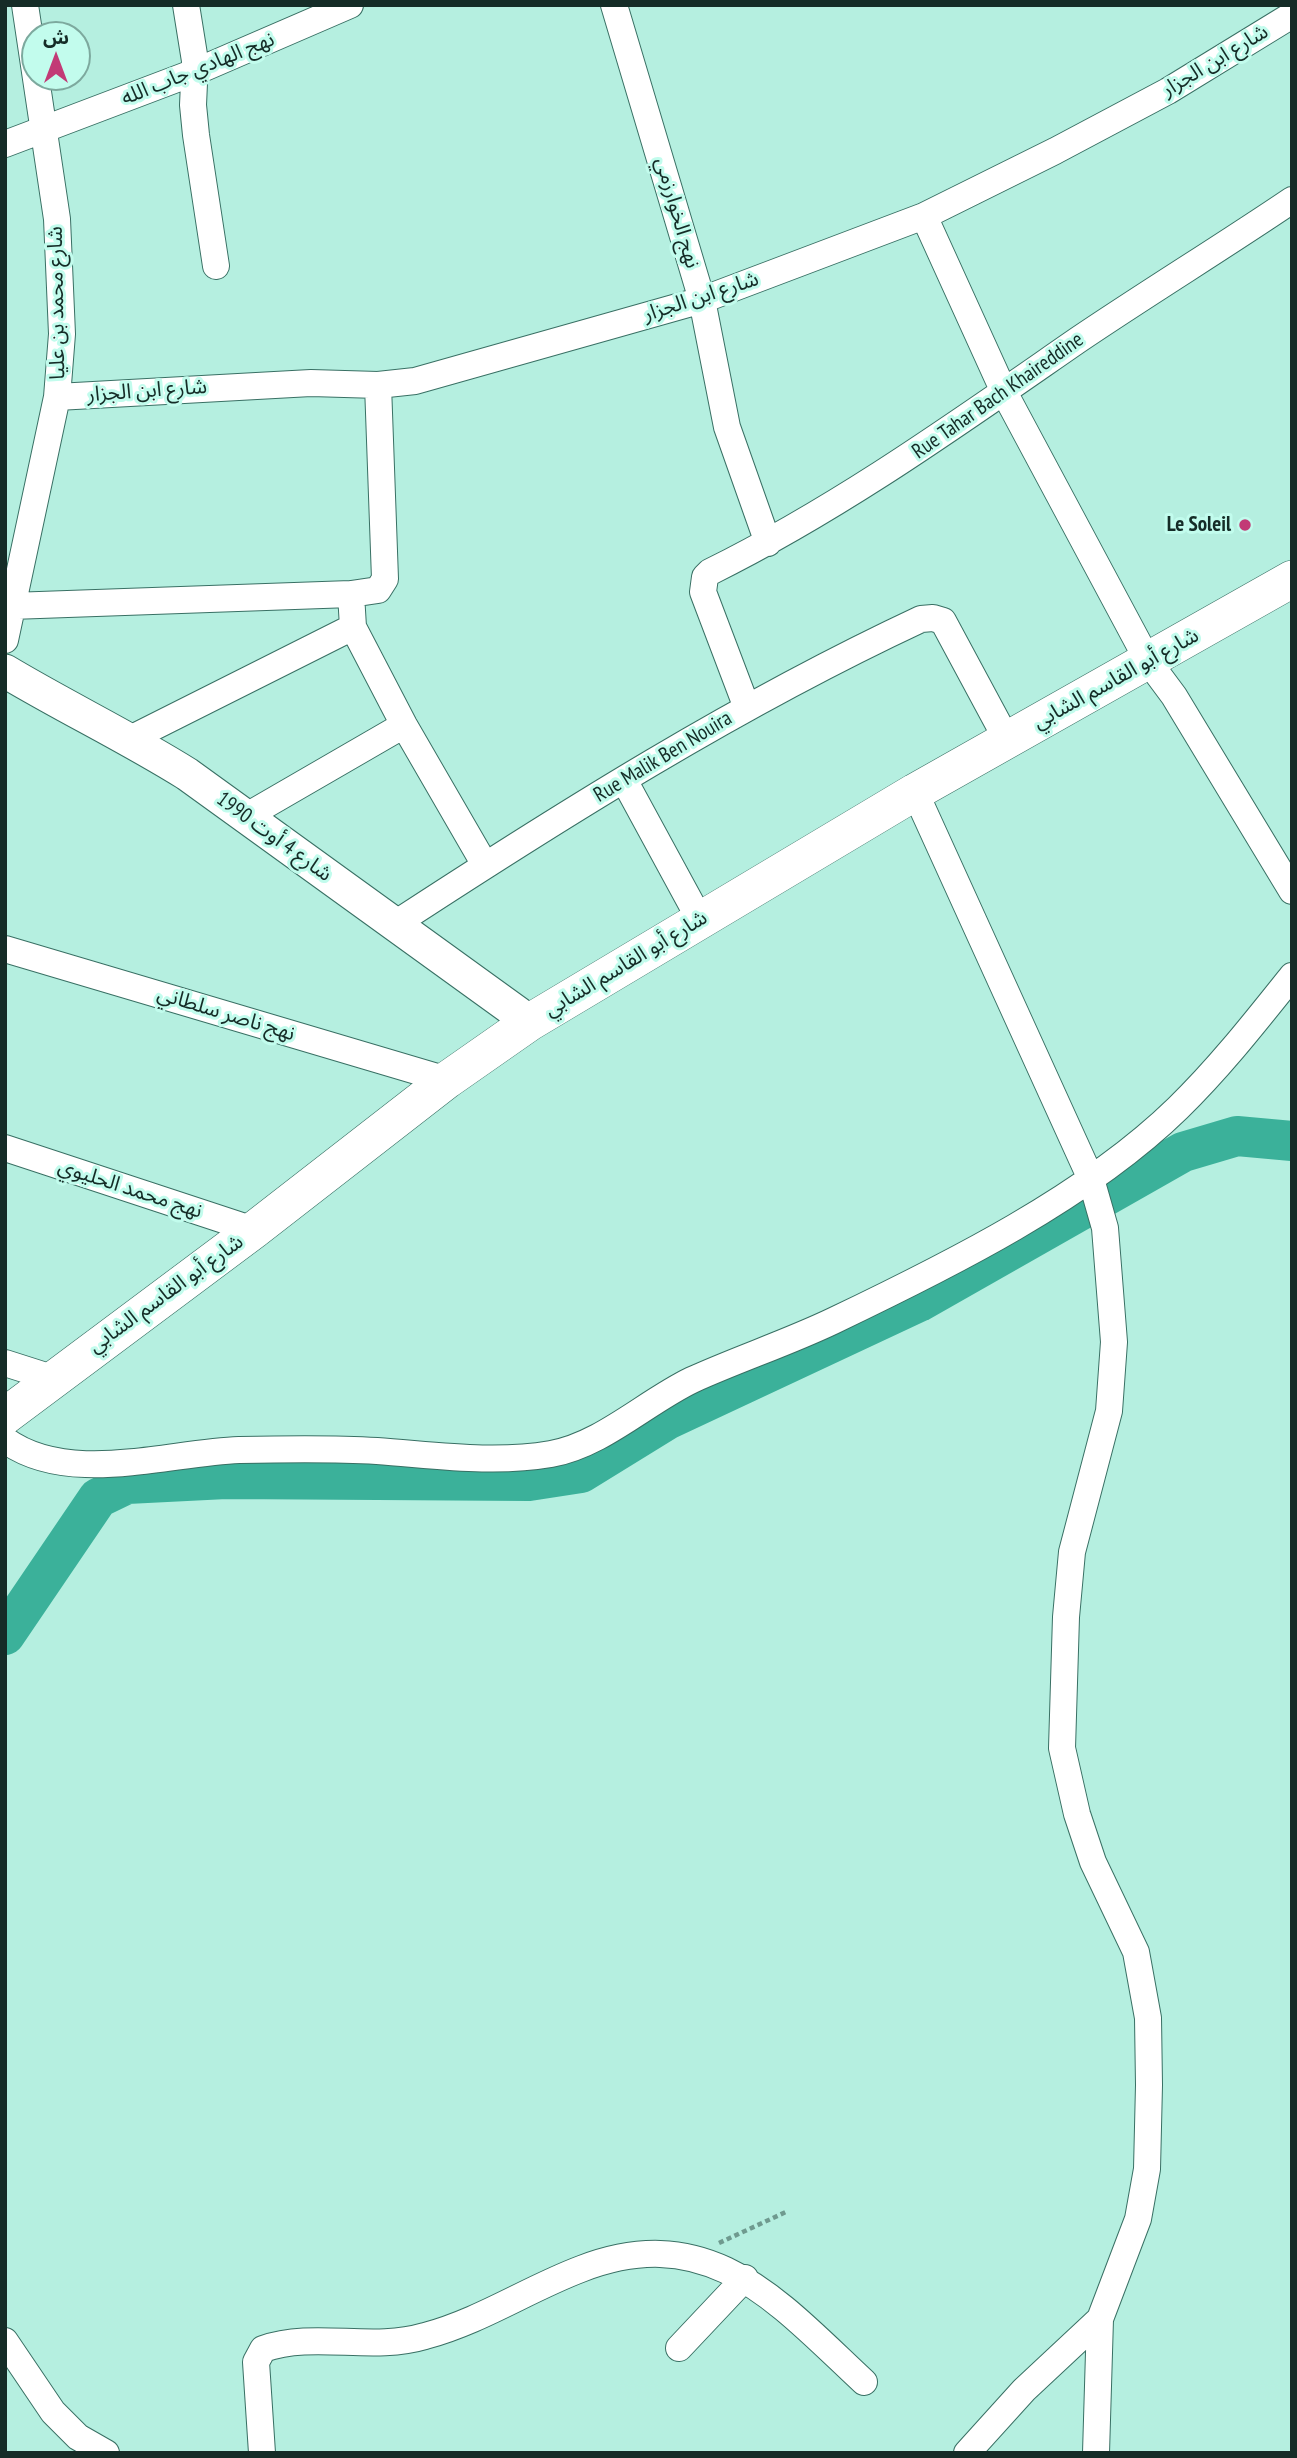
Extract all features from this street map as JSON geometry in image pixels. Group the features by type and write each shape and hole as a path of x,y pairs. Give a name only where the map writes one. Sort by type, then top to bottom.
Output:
{"main road":[{"name":"شارع أبو القاسم الشابي","path":"5,1416 52,1378 254,1230 447,1080 530,1022 699,918 915,792 1292,579"}],"street":[{"name":"شارع محمد بن عليا","path":"5,640 57,397 62,334 57,219 26,27 25,5"},
{"path":"186,5 195,72 193,105 196,135 216,266"},
{"name":"نهج الهادي جاب الله","path":"5,144 195,72 350,5"},
{"name":"نهج الخوارزمي","path":"614,5 702,300 727,427 768,543"},
{"name":"شارع ابن الجزار","path":"57,397 311,383 378,385 415,381 702,300 924,216 1168,91 1292,15"},
{"name":"Rue Tahar Bach Khaireddine","path":"747,708 703,592 703,584 710,572 768,543 909,458 1292,200"},
{"path":"924,216 1004,392 1148,661 1174,696 1292,891"},
{"path":"11,606 351,594 378,590 385,579 378,385"},
{"path":"351,594 353,626 404,725 485,865"},
{"name":"Rue Malik Ben Nouira","path":"395,924 485,865 747,708 920,619 933,618 943,621 1007,740"},
{"path":"130,738 353,626"},
{"name":"شارع 4 أوت 1990","path":"5,671 62,705 130,738 187,774 530,1022"},
{"path":"245,817 404,725"},
{"path":"624,780 699,918"},
{"path":"915,792 1093,1187 1105,1228 1114,1342 1109,1411 1072,1552 1066,1617 1062,1748 1093,1862 1136,1952 1148,2018 1149,2085 1147,2169 1138,2220 1100,2319 1096,2453"},
{"name":"نهج ناصر سلطاني","path":"5,949 447,1080"},
{"path":"5,1440 44,1460 76,1465 225,1451 316,1447 457,1458 513,1458 555,1454 587,1441 692,1381 831,1322 1093,1187 1177,1110 1235,1047 1292,976"},
{"name":"نهج محمد الحليوي","path":"5,1148 254,1230"},
{"path":"5,1363 52,1378"},
{"path":"262,2453 256,2362 263,2349 296,2342 406,2342 488,2314 581,2269 628,2256 669,2252 700,2260 746,2278 786,2309 864,2382"},
{"path":"679,2348 746,2278"},
{"path":"967,2453 1041,2374 1100,2319"},
{"path":"5,2342 70,2445 106,2453"}],"path":[{"path":"700,2260 722,2242 788,2211"}],"waterway":[{"path":"5,1635 98,1498 127,1484 226,1479 529,1481 581,1473 667,1420 919,1302 1183,1152 1237,1136 1292,1141"}],"place":[{"name":"Le Soleil","path":"1245,525"}]}
